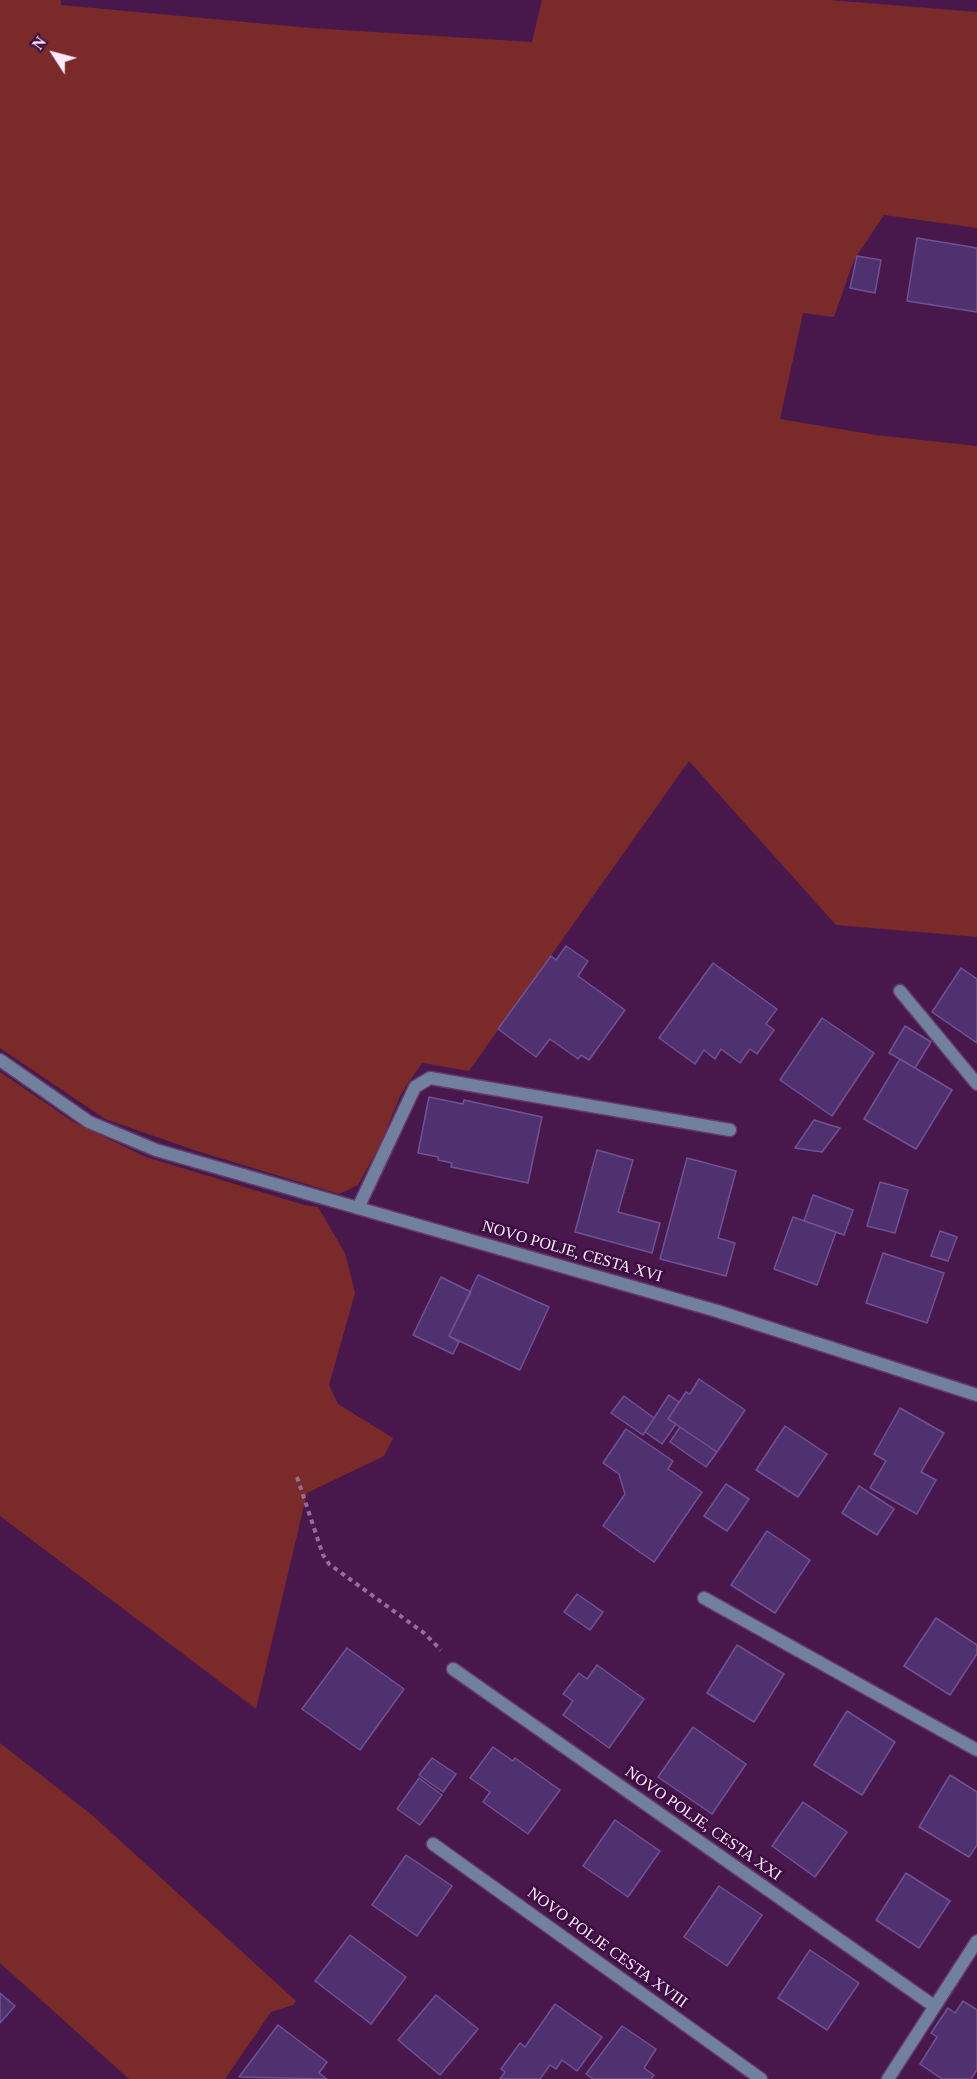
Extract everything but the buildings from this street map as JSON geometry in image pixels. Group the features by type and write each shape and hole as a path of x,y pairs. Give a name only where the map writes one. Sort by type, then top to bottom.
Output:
{"street":[{"path":"900,991 977,1084"},
{"name":"NOVO POLJE, CESTA XVI","path":"0,1060 89,1122 156,1150 728,1314 977,1395"},
{"path":"358,1208 415,1088 430,1078 730,1130"},
{"path":"704,1598 977,1750"},
{"name":"NOVO POLJE, CESTA XXI","path":"453,1669 934,2006"},
{"name":"NOVO POLJE CESTA XVIII","path":"433,1844 761,2079"},
{"path":"888,2079 977,1941"}],"path":[{"path":"297,1478 328,1564 438,1644 453,1669"}],"shaded area":[{"path":"0,0 61,0 61,5 311,28 532,42 542,0 830,0 977,12 977,228 884,215 854,260 834,317 803,313 780,419 876,435 977,446 977,937 836,925 689,761 469,1071 422,1063 401,1094 380,1145 358,1185 339,1194 197,1151 105,1119 0,1048"},
{"path":"0,1072 75,1123 146,1157 304,1205 318,1207 345,1253 355,1293 329,1385 338,1404 393,1438 384,1456 307,1493 256,1709 0,1516"},
{"path":"0,1743 92,1815 296,2001 293,2005 271,2012 225,2079 129,2079 0,1963"}]}
